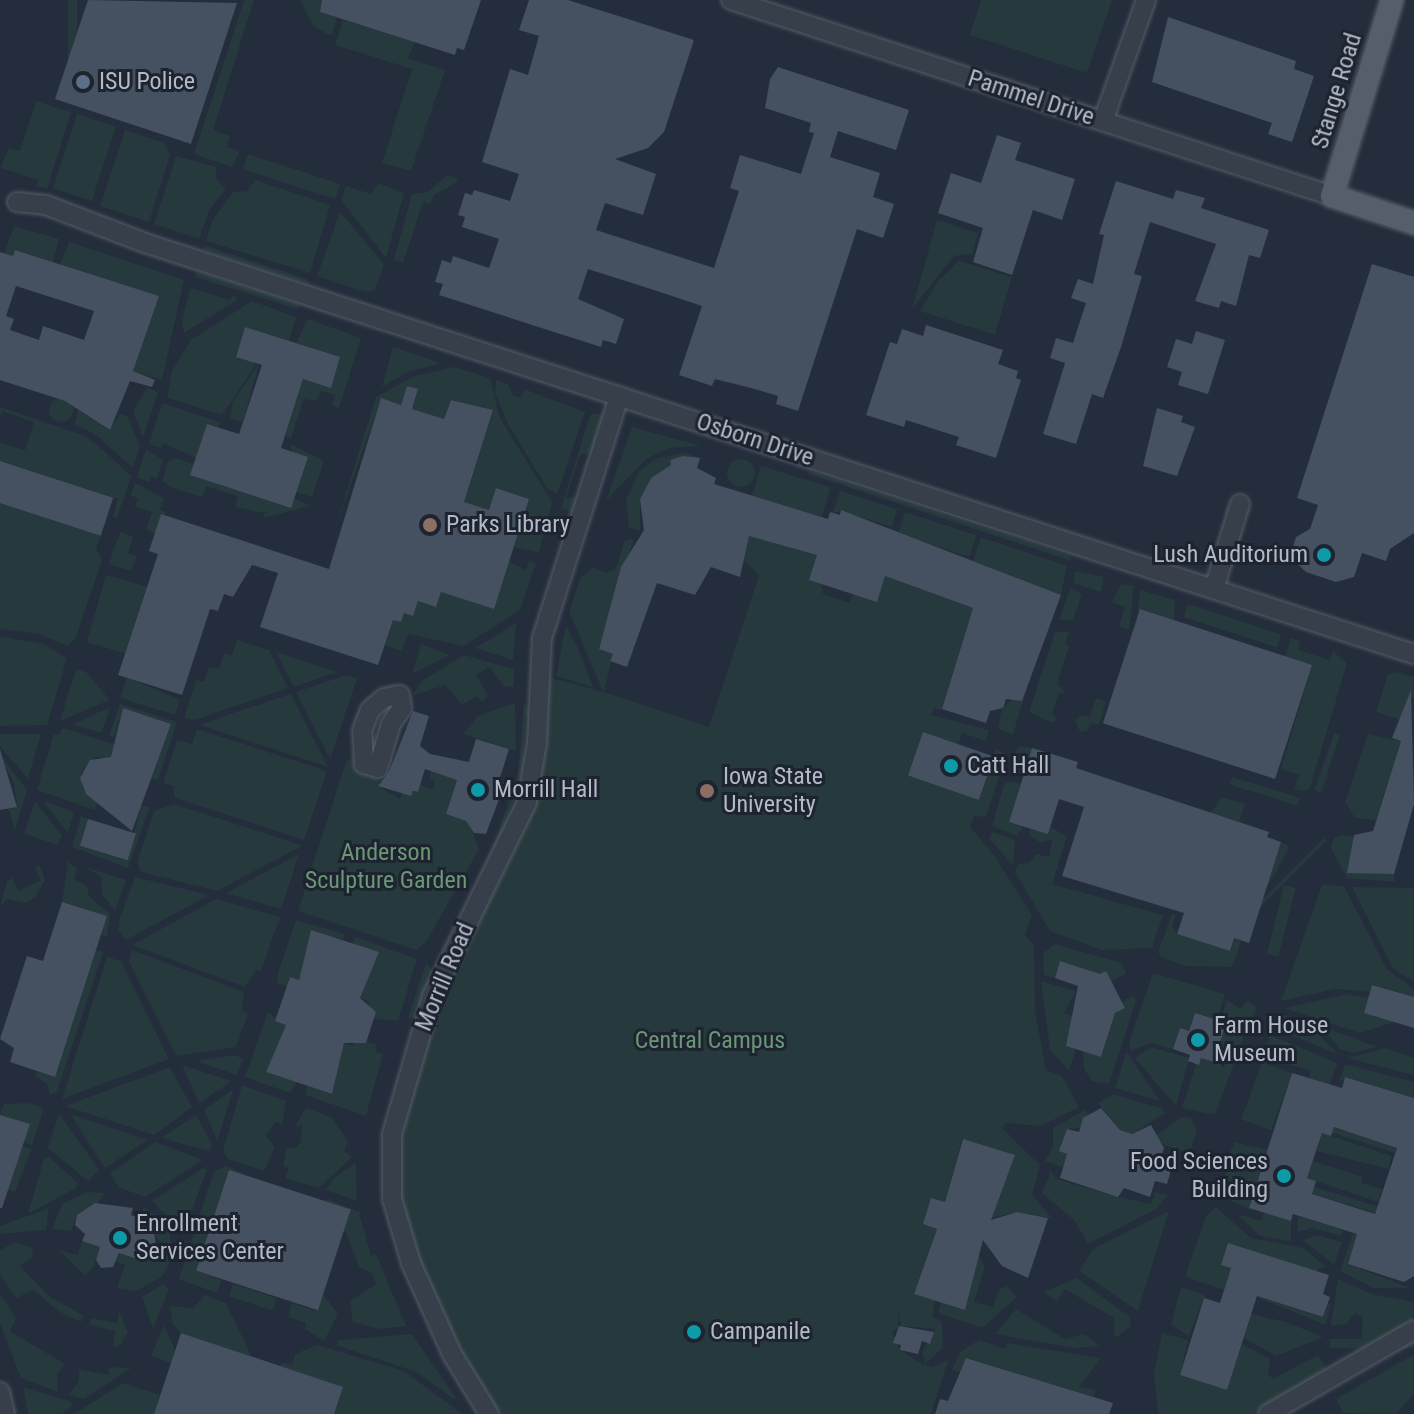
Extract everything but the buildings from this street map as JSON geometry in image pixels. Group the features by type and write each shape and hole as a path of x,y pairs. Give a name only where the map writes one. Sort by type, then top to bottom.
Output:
{"main road":[{"name":"Stange Road","path":"1332,196 1392,0"},
{"path":"1332,196 1414,223"}],"street":[{"path":"1103,121 1146,0"},
{"name":"Pammel Drive","path":"743,2 1332,196"},
{"name":"Osborn Drive","path":"9,199 58,220 97,227 1414,654"},
{"name":"Morrill Road","path":"489,1414 452,1354 411,1263 392,1199 392,1134 432,996 527,802 537,743 542,638 619,396"},
{"path":"1214,589 1240,504"},
{"path":"1268,1414 1414,1330"},
{"path":"0,1392 5,1414"}],"green space":[{"path":"68,0 77,0 77,92 68,92"},
{"path":"244,0 254,0 213,130 230,136 227,147 240,151 232,167 194,154"},
{"path":"300,0 322,0 320,12 337,18 331,36 313,26"},
{"path":"981,0 1112,0 1087,73 970,35"},
{"path":"343,20 415,42 408,58 445,70 411,171 382,163 412,69 335,45"},
{"path":"36,101 71,112 47,189 36,186 38,180 1,168 8,148 20,151"},
{"path":"77,114 116,127 92,201 53,188"},
{"path":"125,130 164,143 170,155 149,222 100,206"},
{"path":"248,154 340,184 335,199 243,169"},
{"path":"176,156 216,167 216,179 226,189 209,210 199,239 154,224"},
{"path":"447,175 458,178 456,183 434,195 430,204 423,202 403,263 394,260 412,194 428,192"},
{"path":"255,180 330,205 310,273 206,241 212,221 233,192 247,191"},
{"path":"378,183 404,193 386,258 341,200 346,186 371,194"},
{"path":"340,212 384,264 375,290 365,292 317,276"},
{"path":"937,220 978,233 972,254 954,256 912,309"},
{"path":"14,226 59,239 53,262 16,250 13,257 4,254"},
{"path":"69,242 184,280 162,380 133,371 158,296 60,265"},
{"path":"204,245 307,279 308,284 203,250"},
{"path":"959,261 1012,277 995,335 920,311 939,280"},
{"path":"196,271 301,305 296,309 195,277"},
{"path":"190,288 230,300 233,295 239,299 184,333 182,320"},
{"path":"252,301 296,317 289,341 245,327 236,356 255,363 254,368 222,415 167,398 172,371 191,340"},
{"path":"308,319 361,338 339,408 332,405 335,395 321,391 316,401 304,399 291,438 285,436 303,379 330,387 340,358 296,343"},
{"path":"393,347 439,364 408,372 382,387"},
{"path":"259,364 243,422 230,418 233,401"},
{"path":"454,367 490,378 500,418 552,502 539,552 514,547 529,499 497,488 489,510 464,502 493,410 451,400 444,419 412,409 418,390 407,386 401,405 381,399 332,538 376,397 414,376"},
{"path":"496,380 508,384 512,395 521,398 524,389 585,412 557,494 547,488 508,424 495,393"},
{"path":"147,388 158,392 143,437 133,411"},
{"path":"61,398 69,402 73,410 69,418 61,422 53,418 49,410 53,402"},
{"path":"162,403 220,422 218,427 207,424 196,458 163,443 161,448 149,444"},
{"path":"0,407 86,436 131,476 117,518 113,517 118,499 0,461 0,443 25,450 34,422 2,411 0,417"},
{"path":"78,410 109,430 120,414 127,416 140,446 133,468 97,436 75,424"},
{"path":"597,413 605,417 596,451 580,455 566,498 582,496 576,513 561,509 590,415"},
{"path":"632,427 701,446 670,448 646,459 606,501"},
{"path":"291,444 324,461 312,497 296,492"},
{"path":"146,449 163,460 157,478 151,476 149,482 137,478"},
{"path":"685,453 700,458 670,459 671,465 651,478 640,499 640,531 629,528 626,500 640,470 658,458"},
{"path":"176,458 194,464 191,475 290,508 294,498 310,506 263,518 265,513 235,507 238,496 206,486 202,497 173,488 162,481 168,462"},
{"path":"741,459 751,463 755,473 751,483 741,487 731,483 727,473 731,463"},
{"path":"761,466 831,487 821,518 752,497"},
{"path":"810,471 1071,556 1071,561 808,474"},
{"path":"135,483 164,498 160,510 166,512 155,533 146,530 152,512 135,506 138,498 131,496"},
{"path":"840,491 897,509 892,527 842,511 833,513"},
{"path":"0,501 101,534 96,549 102,560 76,637 68,646 40,634 0,629"},
{"path":"905,512 976,535 969,557 898,534"},
{"path":"120,532 133,537 128,553 137,556 131,571 109,564"},
{"name":"Central Campus","path":"749,536 817,555 823,594 850,603 853,594 885,576 983,612 968,624 942,710 934,708 931,715 989,730 986,741 962,733 958,744 923,733 909,776 980,799 996,749 1006,755 986,817 974,816 970,827 994,855 1032,915 1025,935 1034,946 1035,1011 1046,1070 1062,1076 1079,1107 1041,1126 1005,1123 1003,1129 1040,1165 1032,1195 1052,1218 1017,1212 991,1218 1014,1155 962,1139 945,1202 931,1198 923,1224 937,1228 914,1294 935,1300 932,1316 942,1322 943,1348 925,1364 922,1352 935,1329 901,1326 898,1309 898,1328 892,1332 900,1350 922,1364 932,1367 948,1360 931,1414 489,1414 434,1317 389,1167 432,996 510,840 545,676 603,692 569,611 580,579 593,567 605,573 615,570 625,540 634,539 599,648 613,654 604,692 709,727 759,575 742,559"},
{"path":"981,537 1067,566 1061,595 973,561"},
{"path":"509,561 526,570 529,561 536,563 520,610 464,646 408,634 402,651 385,645 393,620 401,622 404,613 413,616 418,601 436,607 442,589"},
{"path":"1075,571 1104,577 1101,592 1074,583"},
{"path":"106,575 147,587 128,654 87,642"},
{"path":"1121,584 1134,586 1129,630 1119,626 1125,607 1112,602"},
{"path":"1070,588 1082,594 1073,620 1059,620"},
{"path":"1140,590 1175,600 1174,620 1141,609 1137,618"},
{"path":"1188,604 1281,634 1277,648 1184,617"},
{"path":"516,623 513,660 475,648"},
{"path":"566,626 578,648 593,687 556,676"},
{"path":"1055,632 1069,632 1065,644 1069,646 1057,684 1066,693 1059,693 1052,715 1058,719 1052,723 1029,712"},
{"path":"0,636 44,644 67,658 47,725 0,726"},
{"path":"1291,638 1300,641 1298,650 1330,660 1333,651 1347,663 1310,788 1304,791 1294,789 1299,775 1281,769 1312,666 1285,657"},
{"path":"237,640 269,650 288,688 195,720 184,718 196,680 204,682 209,667 219,669 224,653 232,655"},
{"path":"421,644 450,655 412,674"},
{"path":"1040,646 1013,734 998,729 1002,708 1011,701"},
{"path":"276,652 337,672 294,687"},
{"path":"464,655 514,669 514,687 504,686 489,667 476,675 488,696 482,702 477,696 462,705 445,685 412,696 423,680"},
{"path":"76,669 86,672 110,700 60,721"},
{"path":"1397,672 1414,677 1414,698 1410,697 1402,720 1376,712 1388,674"},
{"path":"346,675 357,678 330,759 296,692"},
{"path":"127,677 180,700 175,715 120,698"},
{"path":"291,694 328,767 200,725 230,714"},
{"path":"1096,698 1106,701 1099,725 1091,723 1087,731 1080,732 1075,720 1081,715 1090,717"},
{"path":"515,703 516,751 463,734 478,716"},
{"path":"524,703 531,714 525,715 524,764 505,826 511,829 500,849 493,846 518,775"},
{"path":"120,704 177,722 158,780 151,778 171,724 123,708 114,737 109,735"},
{"path":"110,707 102,733 73,725 73,724"},
{"path":"62,728 115,744 111,759 95,757 81,773 83,790 98,800 95,810 37,790 54,734 59,735"},
{"path":"197,729 327,771 304,840 175,798 173,786 163,783 177,740 192,744"},
{"path":"1334,733 1340,735 1321,794 1315,789"},
{"path":"0,734 41,734 28,779 0,747"},
{"path":"1368,734 1401,741 1376,820 1355,818 1345,802"},
{"path":"1018,746 1032,748 1024,776 1010,768"},
{"name":"Anderson Sculpture Garden","path":"360,752 365,760 361,773 380,779 378,786 400,799 402,793 418,792 420,785 433,789 435,781 429,779 434,762 457,780 446,814 469,822 479,849 426,942 416,950 298,911 346,762"},
{"path":"0,755 27,790 15,830 8,808 17,806 14,783"},
{"path":"1232,777 1300,798 1298,805 1230,785"},
{"path":"1010,781 1021,784 1009,822 1023,827 1017,836 992,826 1004,784"},
{"path":"1222,797 1245,804 1239,822 1214,814 1204,822"},
{"path":"35,801 62,836 58,845 24,834"},
{"path":"45,804 74,812 68,833"},
{"path":"174,804 301,845 217,891 141,872 137,862 154,811"},
{"path":"141,806 150,807 128,868 72,847 81,816 88,819 80,846 127,861"},
{"path":"1050,827 1067,836 1052,884 1163,915 1152,948 1102,950 1050,931 1015,872 1018,864 1029,863 1037,854 1049,857 1052,840 1041,843 1029,835 1031,828"},
{"path":"992,832 1015,840 1013,866 989,838"},
{"path":"1342,835 1354,837 1348,872 1394,874 1394,882 1347,878 1331,848 1334,838"},
{"path":"1324,838 1327,841 1206,962 1203,959"},
{"path":"1281,842 1290,847 1236,944 1227,939"},
{"path":"299,854 281,909 228,894 228,892"},
{"path":"68,861 77,869 74,879 87,886 89,896 110,914 107,937 101,935 106,916 62,902"},
{"path":"40,866 45,880 35,897 25,903 7,899 0,907 7,881 12,878 19,891 41,880 34,867"},
{"path":"82,866 126,880 115,911 102,894 101,876"},
{"path":"135,877 205,894 206,897 126,940 118,931"},
{"path":"1284,885 1296,888 1278,957 1267,954"},
{"path":"1322,885 1344,886 1386,968 1414,989 1414,997 1373,985 1370,992 1336,989 1281,1001"},
{"path":"1352,887 1414,888 1414,982 1393,968"},
{"path":"216,899 280,917 261,971 256,970 245,987 132,945"},
{"path":"1172,915 1176,915 1172,926 1177,934 1230,951 1234,938 1241,941 1232,967 1187,966 1162,958 1158,952"},
{"path":"296,920 345,934 343,940 311,930 299,980 290,977 287,986 278,984 277,976"},
{"path":"355,937 417,959 398,1021 374,1019 376,1012 367,1010 369,1002 360,998 378,952 353,944"},
{"path":"1055,944 1122,963 1126,974 1111,981 1060,962 1055,978 1044,975 1043,953"},
{"path":"96,950 103,952 57,1092 50,1095 47,1084 35,1076 37,1071 54,1077"},
{"path":"132,950 244,992 242,1011 248,1014 236,1047 176,1056 129,962"},
{"path":"107,957 121,961 169,1059 62,1099"},
{"path":"426,963 435,973 419,1015 407,1019"},
{"path":"1153,973 1225,994 1217,1020 1195,1013 1189,1031 1180,1028 1173,1049 1150,1043 1131,1051 1129,1042"},
{"path":"1041,981 1076,991 1064,1013 1076,1017 1067,1046 1076,1049 1069,1071 1050,1050"},
{"path":"1347,994 1369,998 1394,1022 1360,1033 1285,1008"},
{"path":"1133,996 1136,1001 1109,1084 1092,1081 1084,1069 1083,1051 1101,1057 1115,1013 1125,1008 1121,1002"},
{"path":"1227,1000 1241,1009 1247,1000 1257,1007 1246,1031 1220,1022"},
{"path":"268,1012 286,1025 266,1072 297,1082 290,1093 245,1077"},
{"path":"1277,1013 1306,1022 1339,1055 1272,1027"},
{"path":"1320,1026 1376,1047 1355,1053 1341,1050"},
{"path":"1224,1030 1244,1036 1215,1115 1182,1108 1196,1064 1201,1058 1214,1062"},
{"path":"1270,1035 1337,1063 1330,1085 1309,1078 1311,1071 1263,1056"},
{"path":"356,1040 377,1044 375,1051 383,1054 366,1116 305,1095 307,1086 332,1094 344,1043 353,1046"},
{"path":"1151,1047 1189,1058 1176,1106 1135,1058"},
{"path":"1386,1048 1414,1058 1414,1075 1347,1058"},
{"path":"1128,1054 1160,1101 1115,1088"},
{"path":"235,1055 243,1059 237,1075 196,1061"},
{"path":"1262,1062 1292,1073 1271,1130 1241,1119"},
{"path":"1345,1064 1414,1082 1414,1098 1346,1077 1339,1083"},
{"path":"182,1065 231,1081 231,1082 199,1103"},
{"path":"170,1067 192,1107 154,1135 65,1106"},
{"path":"242,1085 286,1101 282,1126 276,1121 266,1136 275,1147 264,1171 228,1159 223,1151"},
{"path":"233,1091 217,1141 204,1110"},
{"path":"1113,1094 1161,1108 1165,1113 1132,1134 1120,1130 1098,1103"},
{"path":"28,1103 44,1108 32,1145 24,1142 29,1124 0,1115 4,1104"},
{"path":"306,1107 332,1118 348,1141 344,1151 352,1157 319,1188 285,1178 289,1168 283,1166 287,1147 294,1149 301,1142 302,1125 295,1127"},
{"path":"1085,1110 1089,1115 1080,1128 1067,1129 1060,1150 1067,1154 1067,1169 1045,1161 1053,1146 1053,1128"},
{"path":"59,1113 99,1170 88,1181 48,1148"},
{"path":"70,1114 148,1140 105,1168"},
{"path":"196,1115 212,1145 209,1151 161,1138"},
{"path":"1182,1117 1191,1118 1197,1131 1189,1154 1162,1144 1156,1135"},
{"path":"1334,1127 1397,1147 1395,1153 1332,1133"},
{"path":"1322,1133 1392,1156 1388,1169 1317,1151"},
{"path":"155,1142 203,1160 145,1197 118,1187 110,1173"},
{"path":"1235,1142 1267,1150 1249,1207 1258,1213 1231,1201 1224,1165"},
{"path":"23,1146 31,1149 15,1192 7,1189"},
{"path":"49,1157 77,1182 76,1188 28,1214 44,1158"},
{"path":"1313,1161 1363,1177 1361,1183 1382,1189 1378,1202 1307,1178"},
{"path":"356,1162 357,1201 326,1190 333,1179"},
{"path":"227,1166 254,1178 196,1271 221,1280 217,1293 179,1279 214,1171"},
{"path":"203,1168 207,1169 184,1233 152,1201"},
{"path":"1051,1171 1056,1179 1151,1204 1155,1192 1168,1195 1156,1209 1088,1244 1075,1221 1042,1193"},
{"path":"1314,1187 1378,1207 1376,1213 1312,1194"},
{"path":"87,1192 105,1193 93,1209 77,1215 71,1231 52,1229 62,1204"},
{"path":"328,1199 364,1214 359,1213 371,1256 376,1254 406,1326 379,1329 353,1322 350,1301 376,1284 372,1273 359,1267 346,1233 324,1201"},
{"path":"144,1207 169,1225 171,1245 158,1241 152,1222 139,1217"},
{"path":"1216,1207 1251,1238 1303,1248 1325,1266 1316,1271 1221,1265 1231,1268 1224,1290 1185,1277 1206,1216"},
{"path":"49,1208 46,1230 0,1234 0,1226"},
{"path":"1169,1211 1138,1311 1079,1271 1093,1249"},
{"path":"1264,1212 1291,1221 1291,1241 1260,1236 1237,1214 1261,1221"},
{"path":"1298,1216 1343,1230 1341,1236 1312,1228 1298,1232"},
{"path":"1353,1233 1357,1234 1348,1264 1410,1288 1373,1288 1340,1271"},
{"path":"1317,1235 1342,1242 1334,1265 1303,1240"},
{"path":"82,1241 100,1247 94,1266 85,1275 58,1250 78,1255"},
{"path":"16,1242 33,1248 32,1258 20,1266 49,1296 84,1316 81,1322 58,1311 34,1290 16,1298 0,1274 0,1250"},
{"path":"155,1248 173,1256 162,1277 136,1291 117,1288 125,1265 116,1262 119,1253 140,1260 142,1252"},
{"path":"979,1255 985,1267 974,1302 993,1307 999,1290 1006,1286 1017,1297 982,1328 938,1313 941,1302 965,1309"},
{"path":"1077,1278 1131,1318 1130,1327 1115,1338 1114,1318 1065,1289 1057,1301 1043,1292"},
{"path":"1338,1279 1372,1294 1413,1302 1414,1320 1371,1345 1361,1343 1363,1318 1355,1313 1346,1324 1331,1326"},
{"path":"163,1284 169,1289 153,1329 142,1297"},
{"path":"233,1284 277,1298 273,1311 229,1296"},
{"path":"1181,1287 1205,1295 1189,1336 1171,1325"},
{"path":"1246,1293 1323,1318 1332,1297 1326,1325"},
{"path":"0,1294 16,1318 10,1331 65,1364 57,1374 58,1392 21,1378 0,1324"},
{"path":"323,1294 338,1314 324,1341 305,1329 306,1323 288,1317 292,1303 317,1311"},
{"path":"205,1295 226,1303 252,1357 181,1333 172,1323 170,1306 193,1308"},
{"path":"1016,1309 1065,1339 1084,1334 1100,1346 1075,1348 995,1334"},
{"path":"119,1311 128,1332 120,1346 113,1347 115,1331 89,1325 91,1318 117,1323"},
{"path":"1251,1314 1286,1322 1323,1337 1276,1356 1244,1338"},
{"path":"164,1325 175,1350 171,1363 151,1356"},
{"path":"1162,1333 1188,1340 1180,1375 1227,1390 1242,1344 1270,1359 1268,1374 1273,1379 1318,1355 1328,1371 1254,1414 1158,1414 1154,1372"},
{"path":"412,1334 455,1400 416,1372 336,1345 338,1340"},
{"path":"1330,1339 1414,1339 1414,1348 1330,1348"},
{"path":"979,1340 1005,1349 1007,1343 1101,1358 1079,1387 1095,1390 1094,1397 967,1358 961,1373 952,1370 960,1352"},
{"path":"317,1345 404,1371 462,1414 334,1414 342,1387 280,1366 282,1362 292,1365 295,1354"},
{"path":"1414,1354 1414,1394 1396,1414 1343,1413 1336,1399"},
{"path":"110,1367 131,1368 84,1399 68,1395 79,1381 79,1369 108,1375"},
{"path":"123,1383 160,1395 155,1412 160,1414 74,1414"},
{"path":"23,1387 70,1401 73,1405 62,1414 28,1414"}],"place":[{"name":"ISU Police","path":"83,82"},
{"name":"Parks Library","path":"430,525"},
{"name":"Lush Auditorium","path":"1324,555"},
{"name":"Catt Hall","path":"951,766"},
{"name":"Morrill Hall","path":"478,790"},
{"name":"Iowa State University","path":"707,791"},
{"name":"Farm House Museum","path":"1198,1040"},
{"name":"Food Sciences Building","path":"1284,1176"},
{"name":"Enrollment Services Center","path":"120,1238"},
{"name":"Campanile","path":"694,1332"}]}
